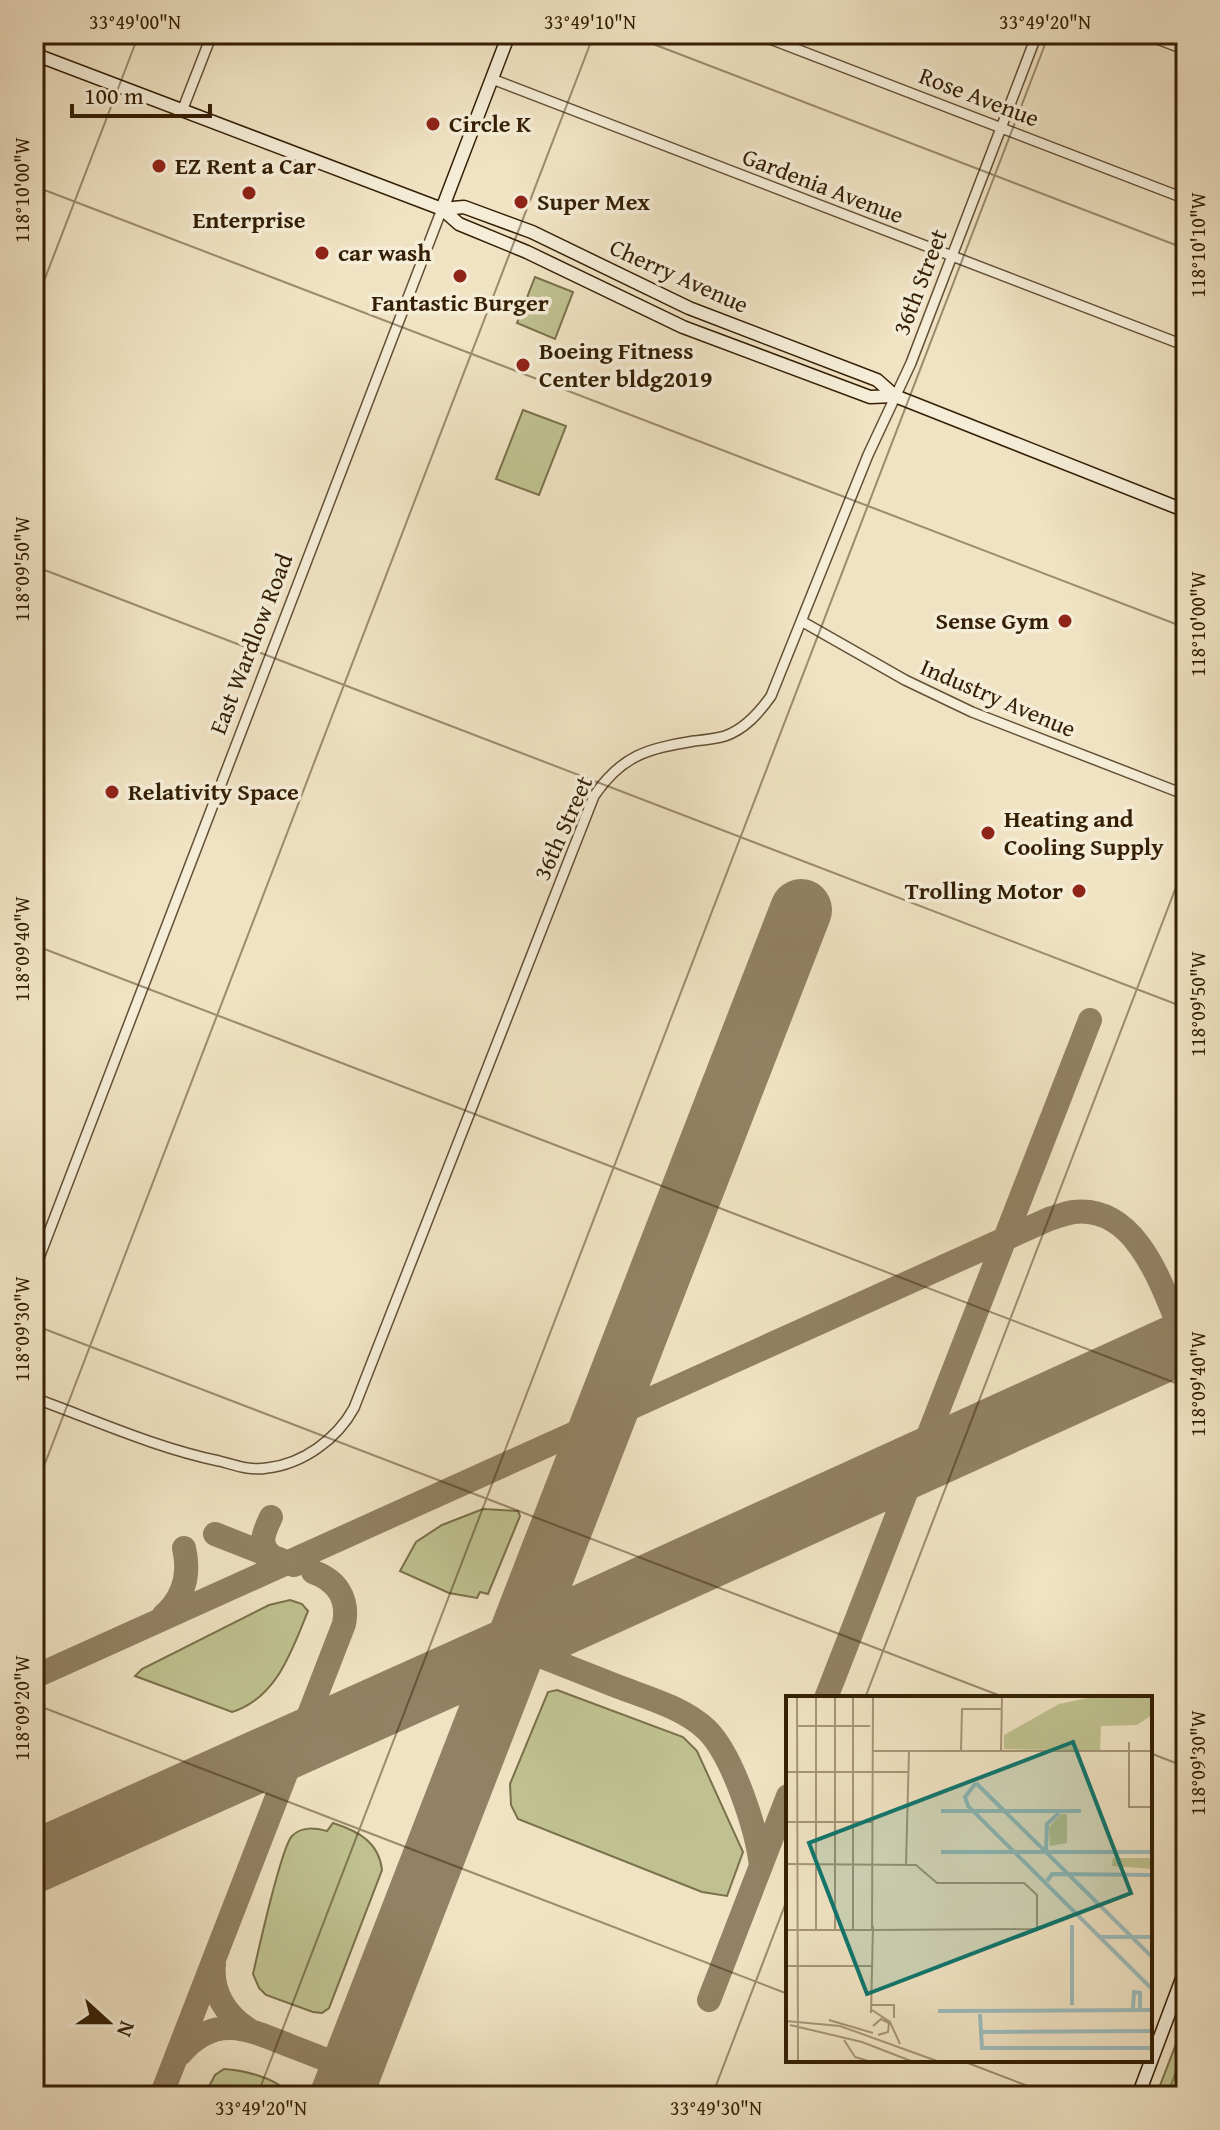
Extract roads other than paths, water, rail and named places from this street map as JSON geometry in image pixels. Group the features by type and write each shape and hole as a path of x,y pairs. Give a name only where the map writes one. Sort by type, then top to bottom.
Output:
{"main road":[{"name":"East Wardlow Road","path":"442,209 509,34"},
{"name":"Cherry Avenue","path":"34,54 442,209 459,224 527,252 683,327 870,397 895,396"},
{"name":"Cherry Avenue","path":"442,209 464,207 532,232 689,308 877,380 895,396 1186,511"},
{"path":"1152,2058 1186,1968"},
{"path":"1138,2095 1150,2062"}],"street":[{"path":"182,111 212,34"},
{"name":"Rose Avenue","path":"757,34 1186,199"},
{"name":"36th Street","path":"34,1398 203,1459 240,1468 268,1468 309,1453 333,1438 346,1424 594,796 607,776 625,761 658,747 723,737 751,721 771,696 855,485 911,363 1037,34"},
{"path":"1144,34 1186,50"},
{"name":"Gardenia Avenue","path":"492,79 1186,346"},
{"name":"East Wardlow Road","path":"34,1271 442,209"},
{"name":"Industry Avenue","path":"803,622 905,680 972,712 1186,795"}],"place":[{"name":"Circle K","path":"433,124"},
{"name":"EZ Rent a Car","path":"159,166"},
{"name":"Enterprise","path":"249,193"},
{"name":"Super Mex","path":"521,202"},
{"name":"car wash","path":"322,253"},
{"name":"Fantastic Burger","path":"460,276"},
{"name":"Boeing Fitness Center bldg2019","path":"523,365"},
{"name":"Sense Gym","path":"1065,621"},
{"name":"Relativity Space","path":"112,792"},
{"name":"Heating and Cooling Supply","path":"988,833"},
{"name":"Trolling Motor","path":"1079,891"}]}
